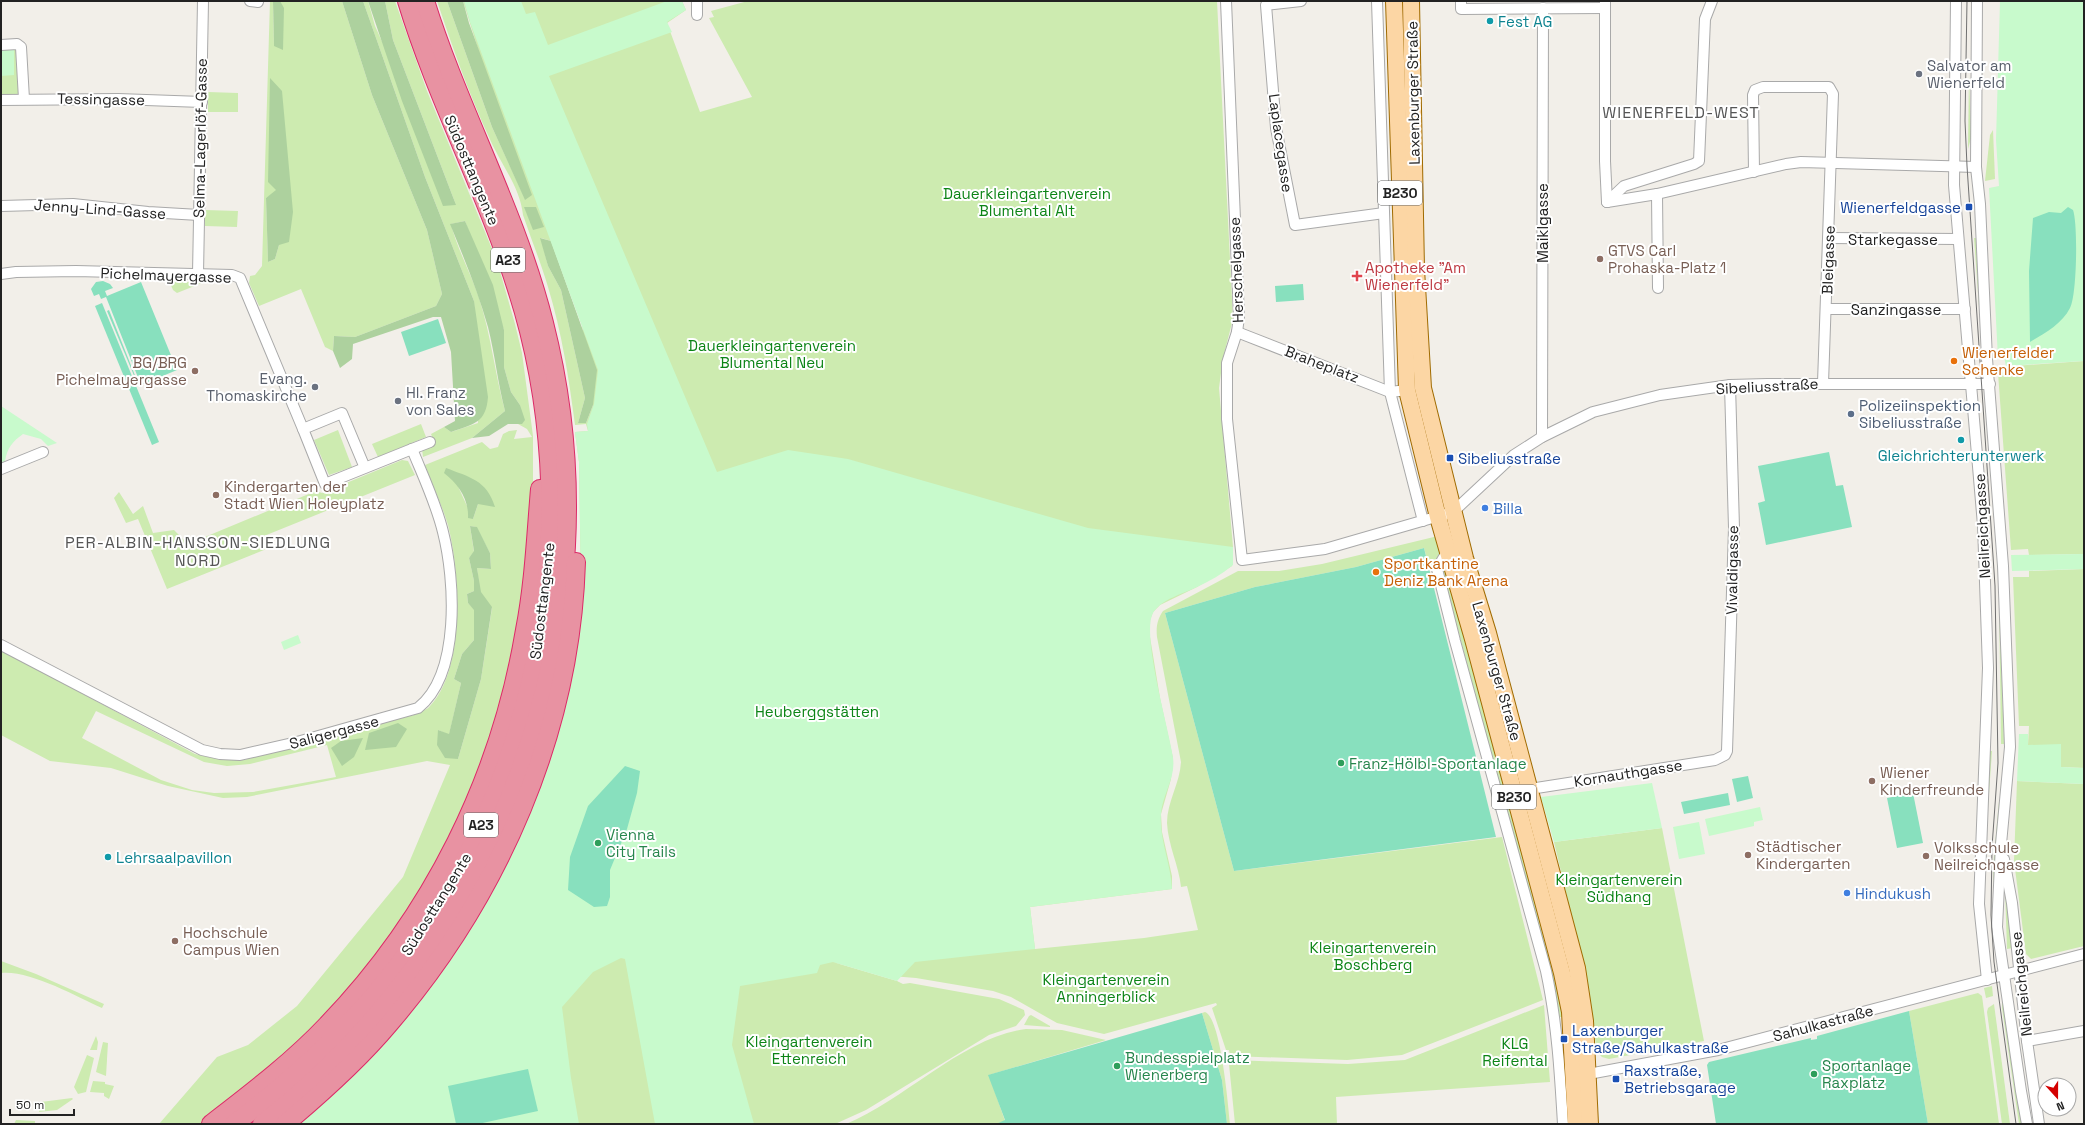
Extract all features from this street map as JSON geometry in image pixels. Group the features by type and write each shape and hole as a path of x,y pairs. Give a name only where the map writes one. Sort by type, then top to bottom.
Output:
{"highway":[{"name":"Südosttangente","path":"234,1124 310,1062 370,1000 391,974 429,921 447,892 478,832 497,788 520,722 538,649 549,560 551,508 548,443 536,362 508,263 486,203 437,87 407,1"},
{"name":"Südosttangente","path":"262,1124 297,1095 340,1055 403,984 443,928 493,839 523,764 535,726 552,659 564,571 567,503 566,466 558,390 538,299 514,226 454,82 425,1"},
{"path":"211,1124 294,1057 351,1000 407,928 441,872 464,828 497,746 520,658 534,561 540,488 548,443"},
{"path":"285,1124 357,1059 389,1025 420,986 447,948 473,906 506,844 527,796 556,712 571,631 575,588 576,534 566,466"}],"main road":[{"name":"Laxenburger Straße","path":"1394,1 1407,390 1431,519 1448,550 1562,974 1570,1012 1576,1124"},
{"name":"Laxenburger Straße","path":"1411,1 1416,269 1423,388 1453,512 1530,789 1577,968 1585,1021 1574,1079 1590,1124"}],"street":[{"name":"Selma-Lagerlöf-Gasse","path":"198,274 203,1"},
{"path":"697,15 698,1"},
{"name":"Herschelgasse","path":"1226,1 1239,317 1237,332 1227,362 1227,419 1242,560"},
{"name":"Laplacegasse","path":"1301,1 1266,5 1276,128 1294,225 1384,213"},
{"name":"Laxenburger Straße","path":"1377,1 1390,392 1431,519"},
{"path":"1607,202 1624,186 1694,164 1699,161 1705,19 1712,1"},
{"name":"Neilreichgasse","path":"1956,1 1953,165 1983,525 1988,668 1979,904 1987,980"},
{"name":"Neilreichgasse","path":"1977,1 1976,166 1980,204 1990,384 2003,566 2010,747 2001,844 1998,927 2020,1091 2027,1124"},
{"path":"1461,5 1543,8 1605,5 1605,161 1607,202"},
{"name":"Maiklgasse","path":"1542,437 1543,8"},
{"path":"1,45 17,44 20,47 24,99"},
{"name":"Bleigasse","path":"1754,172 1753,95 1755,90 1763,87 1828,87 1831,89 1833,94 1832,162 1823,383"},
{"name":"Tessingasse","path":"1,100 118,99 202,102"},
{"path":"1607,202 1657,194 1786,164 1832,162 1976,166"},
{"path":"1657,194 1658,288"},
{"name":"Jenny-Lind-Gasse","path":"1,206 74,204 148,212 199,215"},
{"name":"Starkegasse","path":"1829,238 1958,239"},
{"name":"Pichelmayergasse","path":"1,274 16,272 76,271 232,275 240,278 303,429"},
{"name":"Sanzingasse","path":"1827,309 1965,310"},
{"name":"Braheplatz","path":"1237,332 1390,392 1407,390"},
{"name":"Sibeliusstraße","path":"1242,560 1326,549 1453,512 1514,456 1542,437 1593,412 1660,395 1730,385 1823,383 1990,384"},
{"name":"Vivaldigasse","path":"1725,755 1727,746 1734,528 1730,385"},
{"path":"365,468 342,413 303,429 325,484 365,468 412,449 430,442"},
{"name":"Saligergasse","path":"1,645 202,750 220,754 240,755 266,750 418,708 432,694 440,676 452,622 452,598 449,561 443,531 412,449"},
{"path":"1,469 43,452"},
{"name":"Kornauthgasse","path":"1530,789 1715,760 1725,755"},
{"name":"Neilreichgasse","path":"2001,844 2012,903 2026,1041 2040,1124"},
{"name":"Sahulkastraße","path":"1574,1079 1718,1050 1987,980 2018,970 2084,954"},
{"path":"2026,1041 2084,1031"},
{"name":"Laxenburger Straße","path":"1563,1124 1574,1079"}],"green space":[{"path":"270,1 273,1 274,46 280,1 342,1 372,95 427,230 442,294 436,306 355,337 334,336 333,351 325,347 301,289 259,306 249,283 250,276 255,275 262,266","holes":["277,191 279,245 275,259 268,262 266,198"]},
{"path":"273,1 280,1 284,8 283,50 274,46"},
{"path":"342,1 363,1 425,177 474,301 488,397 487,406 485,412 477,421 466,427 451,432 444,427 455,421 451,352 441,317 433,317 353,344 352,359 340,368 333,351 334,336 355,337 436,306 442,294 427,230 372,95"},
{"path":"363,1 368,1 375,26 456,205 393,40 385,1 395,1 427,91 497,261 515,324 522,353 533,436 533,496 520,645 482,772 437,868 349,993 250,1087 201,1124 159,1124 217,1057 248,1045 297,1006 403,877 450,765 427,761 247,797 223,798 168,786 111,768 50,761 1,735 1,650 195,754 218,759 244,760 414,715 430,706 442,689 450,668 455,644 457,593 452,545 448,525 425,465 482,442 490,449 498,447 503,434 509,431 517,430 514,439 532,437 527,429 518,424 522,424 520,405 511,392 504,367 504,330 465,221 451,224 457,243 476,289 483,312 505,411 472,438 423,457 422,449 435,444 431,434 444,427 451,432 478,423 474,301 425,177","holes":["456,482 478,504 473,519","470,526 476,527 490,553 491,569 477,568 480,592 492,608 481,679 458,759 438,730 449,735 461,683 454,679 462,654 474,640 474,609 468,603 467,594 474,591 474,581 469,558 474,552","96,711 204,762 227,766 250,764 327,745 336,777 253,792 214,793 192,790 161,780 82,738"]},
{"path":"368,1 385,1 393,40 456,205 443,206 402,101"},
{"path":"437,1 447,1 492,127 525,199 463,1 682,1 686,10 667,23 700,112 752,97 709,18 714,17 711,11 748,1 1217,1 1233,319 1223,358 1219,388 1233,547 1232,566 1197,587 1160,605 1153,612 1149,623 1160,698 1173,758 1171,779 1161,814 1162,832 1172,876 1172,889 1030,907 1035,949 1144,938 1198,930 1187,886 1181,887 1171,847 1167,823 1169,808 1181,762 1157,637 1157,624 1163,611 1238,571 1279,571 1322,564 1438,536 1442,549 1434,564 1429,566 1424,548 1356,567 1255,587 1165,613 1234,871 1502,837 1543,1000 1402,1055 1347,1060 1230,1056 1229,1050 1226,1050 1212,1008 1217,1005 1216,1003 1104,1034 1057,1023 1011,997 993,991 916,978 891,976 833,962 903,984 910,983 999,999 1024,1010 1025,1015 1016,1026 989,1035 866,1110 835,1124 541,1124 581,589 579,462 575,432 588,431 586,424 575,425 568,373 553,304 523,215 518,194 481,118","holes":["541,238 551,241 582,325 593,405 586,423 578,423 585,398 561,290 548,266"]},
{"path":"447,1 463,1 469,23 532,195 525,200 492,127"},
{"name":"Heuberggstätten","path":"464,1 521,1 526,14 535,12 548,45 667,1 682,1 686,10 667,22 672,32 549,76 717,472 788,450 848,459 1088,528 1233,547 1233,565 1211,580 1161,604 1153,613 1150,624 1150,641 1153,661 1173,758 1173,773 1161,814 1163,842 1170,870 1172,889 1030,907 1035,949 915,962 897,981 833,962 820,965 817,973 740,986 732,1045 754,1124 655,1124 625,959 621,958 593,972 562,1007 571,1078 579,1124 294,1124 335,1088 581,588 579,462 575,432 588,431 587,424 594,404 598,370 470,22"},
{"path":"2000,1 2084,1 2084,361 2006,366 2004,357 1998,358 1989,188 1999,186 1996,140"},
{"path":"14,47 18,50 20,92 16,95 1,95 1,48"},
{"path":"1,50 14,50 14,75 1,76"},
{"path":"1969,75 1971,138 1968,149"},
{"path":"270,78 282,91 293,212 289,242 279,245 275,259 268,262 266,198 276,190 268,182"},
{"path":"208,92 238,93 238,112 208,112"},
{"path":"1993,130 1995,179 1985,181 1990,135"},
{"path":"524,207 536,207 544,227 533,230"},
{"path":"2068,207 2073,210 2076,229 2076,259 2072,301 2067,314 2058,323 2047,332 2030,342 2029,271 2033,218 2049,212 2061,213"},
{"path":"205,210 238,211 237,227 205,226"},
{"path":"465,221 493,285 504,330 504,367 511,392 520,405 525,420 522,424 508,424 489,436 472,438 505,411 488,327 466,262 450,224"},
{"path":"540,238 551,241 597,370 593,405 586,423 578,423 585,398 561,290 548,266"},
{"path":"1974,238 1976,238 1980,321"},
{"path":"103,281 110,284 113,288 105,291 107,296 141,282 177,370 141,385 106,297 101,299 99,294 94,296 91,289 96,282"},
{"path":"169,281 202,283 177,293 173,290"},
{"path":"1303,284 1304,300 1276,302 1275,286"},
{"path":"102,303 159,442 152,445 95,306"},
{"path":"109,310 136,378 107,311"},
{"path":"438,319 446,343 409,356 401,332"},
{"path":"2084,361 2084,554 2029,555 2028,549 2011,550 1998,373 2014,371 2014,366"},
{"path":"1,406 57,443 48,446 41,439 23,434 11,445 7,452 5,461 1,463"},
{"path":"421,424 426,437 378,457 372,444"},
{"path":"338,430 352,467 329,475 314,440"},
{"path":"1829,452 1836,486 1843,485 1852,527 1766,545 1758,503 1765,501 1758,466"},
{"path":"402,460 408,461 415,475 264,536 269,548 167,589 138,519 126,523 114,498 119,492 133,514 143,506 153,533 174,530 188,544 316,491 322,493"},
{"path":"446,468 470,477 482,485 492,498 495,507 478,504 473,519 468,518 465,498 454,482 444,473"},
{"path":"470,526 477,527 490,553 491,569 477,568 481,592 492,607 481,679 458,759 445,758 437,745 438,730 449,734 461,683 454,679 462,654 474,640 474,610 468,603 467,594 474,591 474,581 469,558 474,551"},
{"name":"Franz-Hölbl-Sportanlage","path":"1424,548 1496,837 1234,871 1165,613 1255,587 1356,567"},
{"path":"2084,554 2084,569 2012,571 2011,555"},
{"path":"1444,568 1446,569 1556,974 1563,1017 1558,1017 1548,966 1442,570"},
{"path":"2084,569 2084,768 2061,767 2028,745 2029,726 2019,726 2013,577 2029,577 2029,571"},
{"path":"1999,597 2004,744 2001,744"},
{"path":"298,635 301,643 284,650 281,642"},
{"path":"398,723 407,729 396,747 365,750 369,733"},
{"path":"2019,734 2028,734 2028,745 2061,744 2061,767 2084,768 2084,784 2017,781"},
{"path":"363,738 354,757 342,766 331,748 341,741"},
{"path":"1988,751 1992,751 1986,836"},
{"name":"Vienna City Trails","path":"625,766 640,771 637,793 627,829 610,870 610,897 607,906 594,907 568,890 570,857 588,806"},
{"path":"1748,776 1753,798 1737,802 1732,779"},
{"path":"2017,781 2084,784 2084,946 2031,959 2026,954 2014,861"},
{"path":"1652,783 1662,828 1554,842 1541,797"},
{"path":"1728,793 1730,805 1684,814 1681,802"},
{"path":"1913,793 1923,843 1897,848 1887,798"},
{"path":"1999,801 2001,801 1994,890 1993,867"},
{"path":"1760,807 1763,820 1754,822 1754,826 1709,836 1705,819"},
{"path":"1699,822 1705,854 1679,859 1673,827"},
{"name":"Kleingartenverein Südhang","path":"1662,828 1704,1041 1609,1059 1602,1057 1597,1052 1586,977 1554,842"},
{"path":"2005,889 2013,948 2007,949"},
{"path":"1,961 36,974 104,1004 102,1008 39,980 13,973 1,973"},
{"path":"1992,986 1993,996 1986,998 1984,988"},
{"path":"1978,993 1982,996 1999,1124 1928,1124 1909,1011"},
{"path":"2005,1001 2022,1124 2019,1124 2002,1008 2002,1002"},
{"path":"1994,1004 2010,1124 2002,1124 1987,1012 1988,1008"},
{"name":"KLG Reifental","path":"1544,1005 1550,1082 1336,1097 1337,1124 1235,1124 1229,1064 1232,1060 1348,1064 1405,1060"},
{"name":"Sportanlage Raxplatz","path":"1909,1011 1928,1124 1716,1124 1707,1065 1709,1062 1811,1038 1811,1040 1817,1039 1817,1036"},
{"path":"1205,1012 1211,1018 1219,1045 1223,1063 1230,1124 1227,1124 1222,1080 1202,1013"},
{"name":"Bundesspielplatz Wienerberg","path":"1202,1013 1222,1080 1227,1124 996,1124 1005,1120 988,1075"},
{"path":"1031,1015 1050,1026 1050,1027 1024,1025"},
{"name":"Kleingartenverein Ettenreich","path":"1026,1029 1062,1030 1106,1040 989,1075 1005,1121 996,1124 846,1124 890,1100 957,1056 1003,1034"},
{"path":"96,1036 98,1042 97,1050 90,1050"},
{"path":"103,1042 108,1043 106,1076 96,1072"},
{"path":"87,1055 94,1058 86,1092 78,1094 74,1087"},
{"path":"528,1069 538,1111 478,1124 456,1124 448,1086"},
{"path":"93,1081 105,1082 105,1084 114,1086 109,1099 104,1096 104,1093 90,1092"},
{"path":"73,1099 57,1110 39,1112 41,1102"},
{"path":"16,1120 35,1121 35,1124 14,1124"}],"tram line":[{"path":"1967,1 1965,121 1967,166 1995,586 1998,763 1992,847 1991,915 1994,962 2016,1124"}],"place":[{"name":"Fest AG","path":"1490,21"},
{"name":"Salvator am Wienerfeld","path":"1919,74"},
{"name":"Wienerfeldgasse","path":"1969,207"},
{"name":"GTVS Carl Prohaska-Platz 1","path":"1600,259"},
{"name":"Apotheke \"Am Wienerfeld\"","path":"1357,276"},
{"name":"Wienerfelder Schenke","path":"1954,361"},
{"name":"BG/BRG Pichelmayergasse","path":"195,371"},
{"name":"Evang. Thomaskirche","path":"315,387"},
{"name":"Hl. Franz von Sales","path":"398,401"},
{"name":"Polizeiinspektion Sibeliusstraße","path":"1851,414"},
{"name":"Gleichrichterunterwerk","path":"1961,440"},
{"name":"Sibeliusstraße","path":"1450,458"},
{"name":"Kindergarten der Stadt Wien Holeyplatz","path":"216,495"},
{"name":"Billa","path":"1485,508"},
{"name":"Sportkantine Deniz Bank Arena","path":"1376,572"},
{"name":"Franz-Hölbl-Sportanlage","path":"1341,763"},
{"name":"Wiener Kinderfreunde","path":"1872,781"},
{"name":"Vienna City Trails","path":"598,843"},
{"name":"Städtischer Kindergarten","path":"1748,855"},
{"name":"Volksschule Neilreichgasse","path":"1926,856"},
{"name":"Lehrsaalpavillon","path":"108,857"},
{"name":"Hindukush","path":"1847,893"},
{"name":"Hochschule Campus Wien","path":"175,941"},
{"name":"Laxenburger Straße/Sahulkastraße","path":"1564,1039"},
{"name":"Bundesspielplatz Wienerberg","path":"1117,1066"},
{"name":"Sportanlage Raxplatz","path":"1814,1074"},
{"name":"Raxstraße, Betriebsgarage","path":"1616,1079"}],"district":[{"name":"WIENERFELD-WEST","path":"1681,112"},
{"name":"PER-ALBIN-HANSSON-SIEDLUNG NORD","path":"198,551"}],"park label":[{"name":"Dauerkleingartenverein Blumental Alt","path":"1027,202"},
{"name":"Dauerkleingartenverein Blumental Neu","path":"772,354"},
{"name":"Kleingartenverein Boschberg","path":"1373,956"},
{"name":"Kleingartenverein Anningerblick","path":"1106,988"}]}
